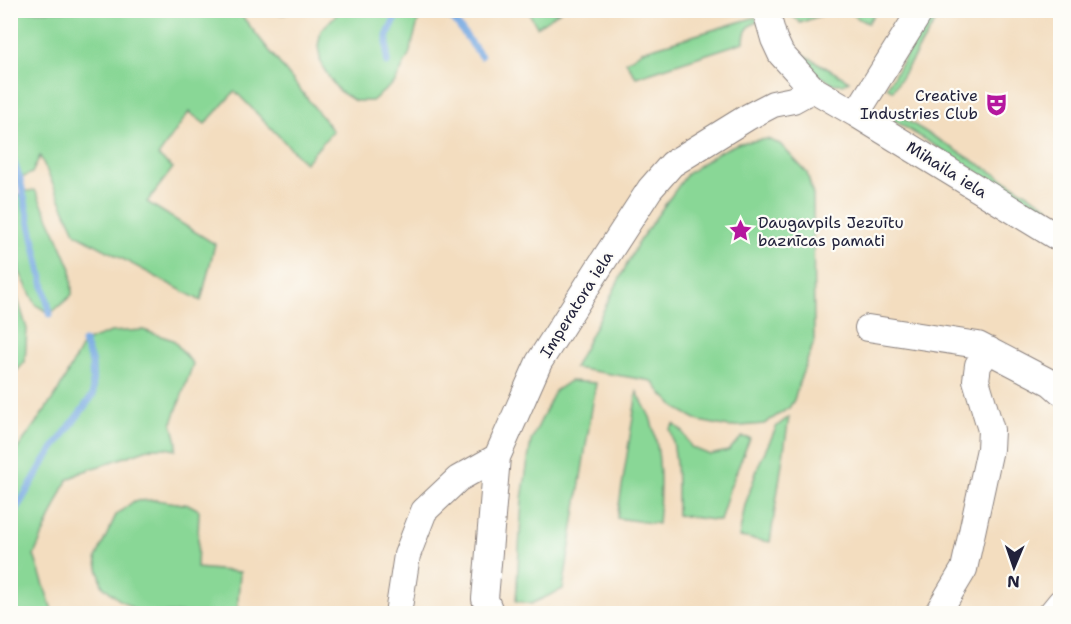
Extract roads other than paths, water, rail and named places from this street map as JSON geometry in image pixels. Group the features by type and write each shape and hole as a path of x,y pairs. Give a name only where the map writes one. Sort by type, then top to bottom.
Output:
{"street":[{"path":"856,114 921,10"},
{"name":"Mihaila iela","path":"768,18 781,54 813,89 1060,239"},
{"name":"Imperatora iela","path":"491,614 485,599 497,457 539,362 650,189 672,164 748,117 773,104 793,100 813,89"},
{"path":"868,328 978,345 1051,383 1060,391"},
{"path":"937,614 964,569 990,449 991,430 976,380 978,365 989,350"},
{"path":"398,614 407,555 424,511 458,479 497,457"},
{"path":"1051,614 1060,603"}],"waterway":[{"path":"387,63 387,36 398,10"},
{"path":"437,10 454,20 481,56"},
{"path":"10,153 20,179 50,314"},
{"path":"10,520 45,460 93,395 92,363 84,342"}],"place":[{"name":"Creative Industries Club","path":"996,104"},
{"name":"Daugavpils Jezuītu baznīcas pamati","path":"740,231"}]}
